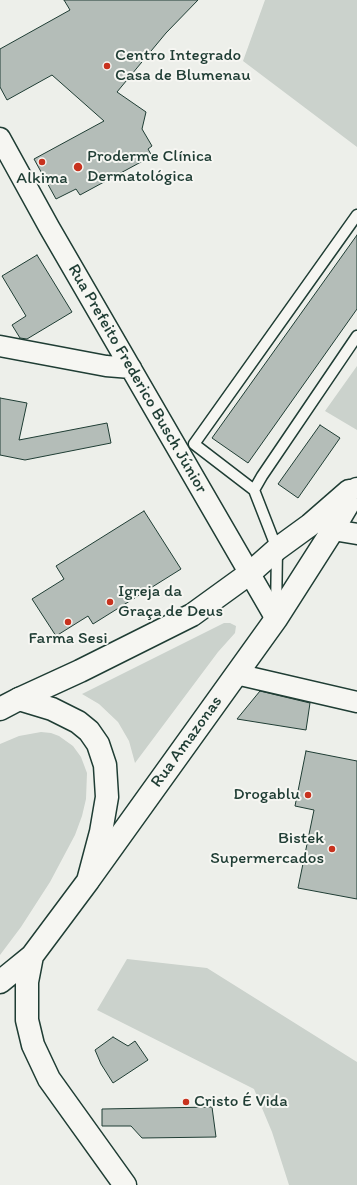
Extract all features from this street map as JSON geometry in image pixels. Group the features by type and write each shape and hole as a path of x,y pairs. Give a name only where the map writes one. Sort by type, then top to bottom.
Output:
{"main road":[{"path":"9,704 80,671 192,615 250,574 277,549 310,525 357,484"},
{"name":"Rua Amazonas","path":"0,982 32,956 88,881 276,618 333,530 357,489"},
{"path":"9,704 52,710 78,722 89,731 98,744 105,765 107,797 101,832 88,881"},
{"path":"32,956 27,982 27,1020 33,1044 49,1079 125,1185"}],"street":[{"name":"Rua Prefeito Frederico Busch Júnior","path":"0,138 276,618"},
{"path":"0,346 106,366 131,368"},
{"path":"333,530 357,534"},
{"path":"236,674 357,702"}],"lane":[{"path":"276,618 277,549 254,490 194,444 357,215"},
{"path":"254,490 357,336"}],"shaded area":[{"path":"265,0 357,0 357,147 243,61"},
{"path":"357,366 357,430 325,411"},
{"path":"224,623 230,623 236,626 235,633 218,652 135,763 129,741 118,722 99,704 82,694"},
{"path":"41,732 59,736 73,746 81,757 87,773 86,799 75,835 50,882 21,927 0,955 0,744 19,736"},
{"path":"127,959 207,968 357,1062 357,1185 289,1185 272,1132 254,1089 97,1010"}],"building":[{"path":"64,0 198,0 166,33 117,92 146,112 142,129 152,146 148,149 152,156 80,195 76,189 56,199 34,159 104,121 52,75 7,100 0,87 0,49 70,10"},
{"path":"357,235 357,309 248,463 212,438"},
{"path":"37,255 72,312 27,339 20,338 12,325 26,316 2,276"},
{"path":"0,398 27,403 19,440 107,423 111,443 25,460 0,455"},
{"path":"320,425 340,438 298,498 278,484"},
{"path":"144,511 181,569 93,624 88,616 56,636 32,599 64,579 56,566"},
{"path":"260,691 310,703 306,730 237,719"},
{"name":"Bistek Supermercados","path":"306,751 357,761 357,899 298,888 314,810 295,806"},
{"path":"113,1037 128,1046 135,1041 148,1060 113,1083 101,1064 95,1050"},
{"path":"212,1107 216,1137 142,1138 131,1126 102,1126 102,1109"}],"place":[{"name":"Centro Integrado Casa de Blumenau","path":"107,66"},
{"name":"Alkima","path":"42,162"},
{"name":"Proderme Clínica Dermatológica","path":"78,167"},
{"name":"Igreja da Graça de Deus","path":"110,602"},
{"name":"Farma Sesi","path":"68,622"},
{"name":"Drogablu","path":"308,795"},
{"name":"Bistek Supermercados","path":"332,849"},
{"name":"Cristo É Vida","path":"186,1102"}]}
